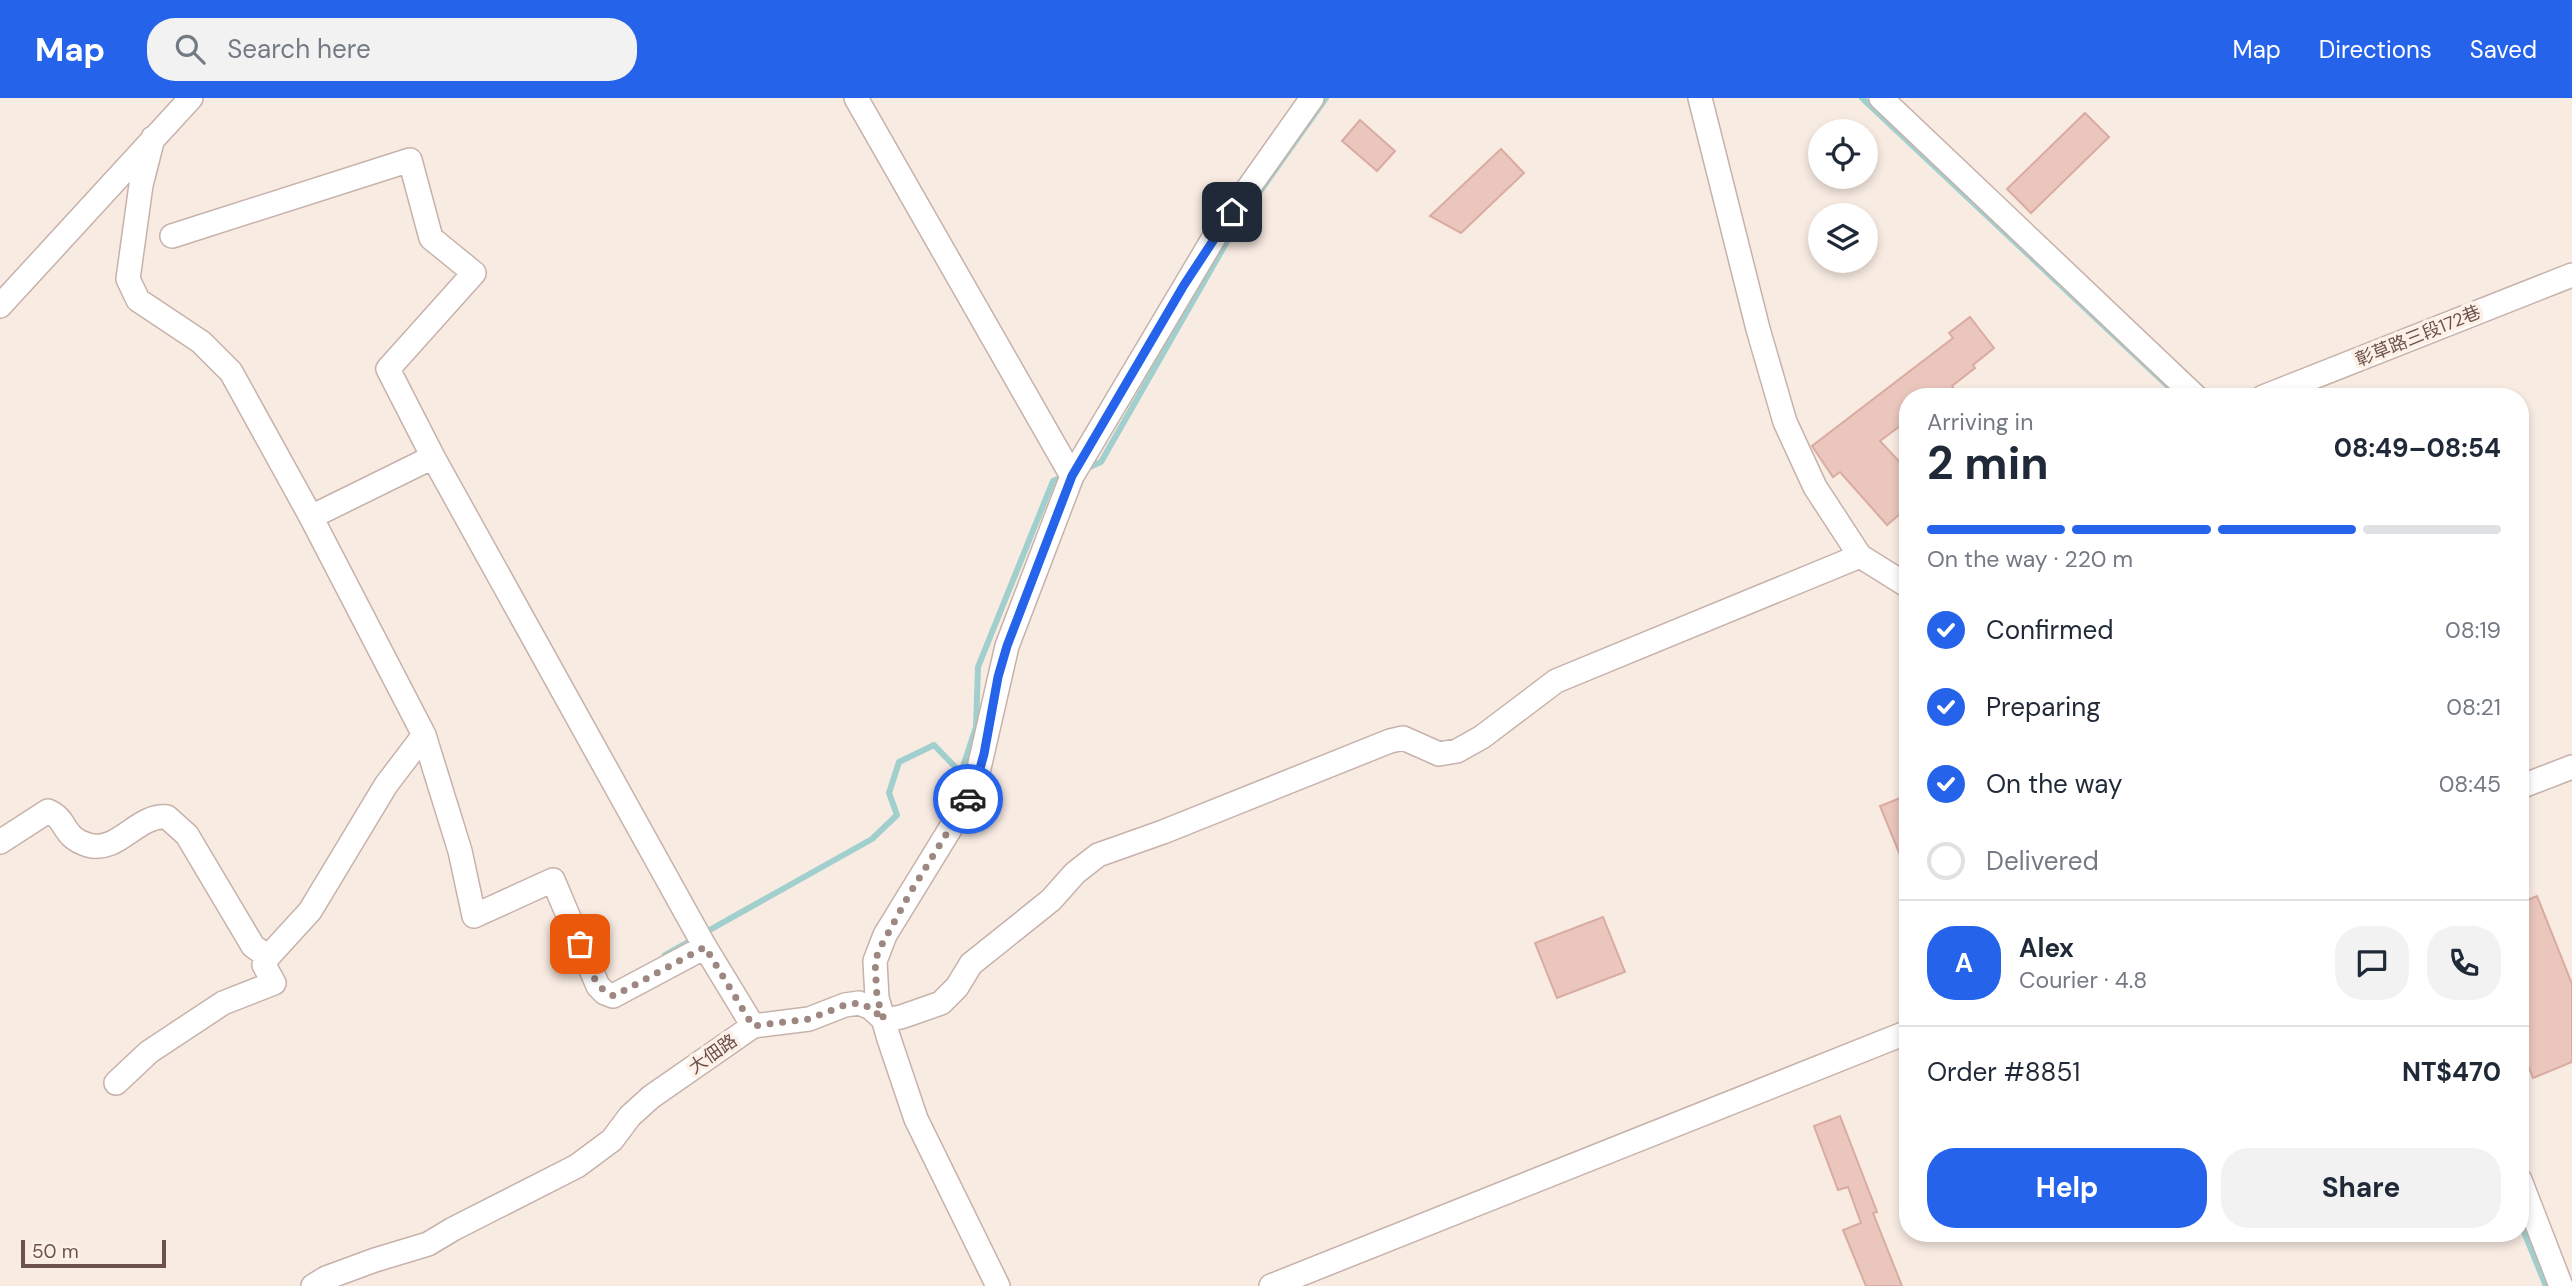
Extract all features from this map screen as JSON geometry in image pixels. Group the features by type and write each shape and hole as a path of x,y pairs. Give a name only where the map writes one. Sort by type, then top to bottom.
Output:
{"street":[{"path":"0,306 191,98"},
{"path":"856,98 1072,476"},
{"path":"998,1286 916,1119 877,998 875,961 885,935 974,790 1007,646 1072,476 1216,234 1312,98"},
{"path":"1700,98 1784,422 1815,487 1860,555 1899,580"},
{"path":"1881,98 2187,388"},
{"path":"152,138 141,185 128,279 138,300 201,342 231,372 311,517 425,735 460,851 474,916 553,880 598,986 605,993 614,996 705,947"},
{"path":"172,236 410,160 431,238 474,273 388,369 433,457 705,947 753,1026"},
{"name":"彰草路三段172巷","path":"2286,388 2572,275"},
{"path":"311,517 433,457"},
{"path":"884,1020 941,1003 957,987 971,964 1051,900 1075,873 1098,855 1163,832 1390,741 1403,738 1438,754 1457,751 1482,737 1556,681 1860,555"},
{"path":"116,1083 149,1052 223,1003 274,983 264,965 268,957 310,911 386,785 425,735"},
{"path":"2529,784 2572,767"},
{"path":"0,842 48,811 57,815 73,839 92,846 108,845 151,818 167,817 187,835 253,946 268,957"},
{"name":"大佃路","path":"313,1286 326,1278 375,1260 428,1244 577,1166 612,1140 630,1116 651,1097 753,1026 809,1019 845,1005 859,1003 871,1008 884,1020"},
{"path":"1271,1286 1899,1036"},
{"path":"2529,1203 2561,1286"}],"building":[{"path":"2085,113 2109,137 2031,213 2007,189"},
{"path":"1360,120 1395,151 1377,171 1342,141"},
{"path":"1501,149 1524,173 1461,233 1430,216"},
{"path":"1970,317 1994,348 1973,365 1975,368 1952,386 1953,388 1899,388 1899,427 1880,441 1899,461 1899,515 1887,525 1840,472 1833,477 1812,446 1953,338 1949,333"},
{"path":"1899,799 1899,852 1880,806"},
{"path":"2537,896 2572,984 2572,1062 2533,1078 2529,1068 2529,899"},
{"path":"1603,917 1625,972 1557,998 1535,943"},
{"path":"1840,1116 1877,1212 1873,1213 1902,1286 1866,1286 1843,1230 1861,1223 1848,1187 1838,1190 1814,1126"}],"waterway":[{"path":"1085,469 1101,462 1237,224 1326,98"},
{"path":"1862,98 2170,388"},
{"path":"665,955 872,839 897,815 889,793 899,762 934,745 961,773 976,727 978,667 1053,481 1065,476"},
{"path":"2528,1242 2546,1286"}],"way so far":[{"path":"580,944 598,986 605,993 614,996 705,947 753,1026 809,1019 845,1005 859,1003 871,1008 884,1020 877,998 875,961 885,935 968,799"}],"route":[{"path":"968,799 974,790 984,754 998,677 1007,646 1072,476 1184,285 1232,212"}]}
